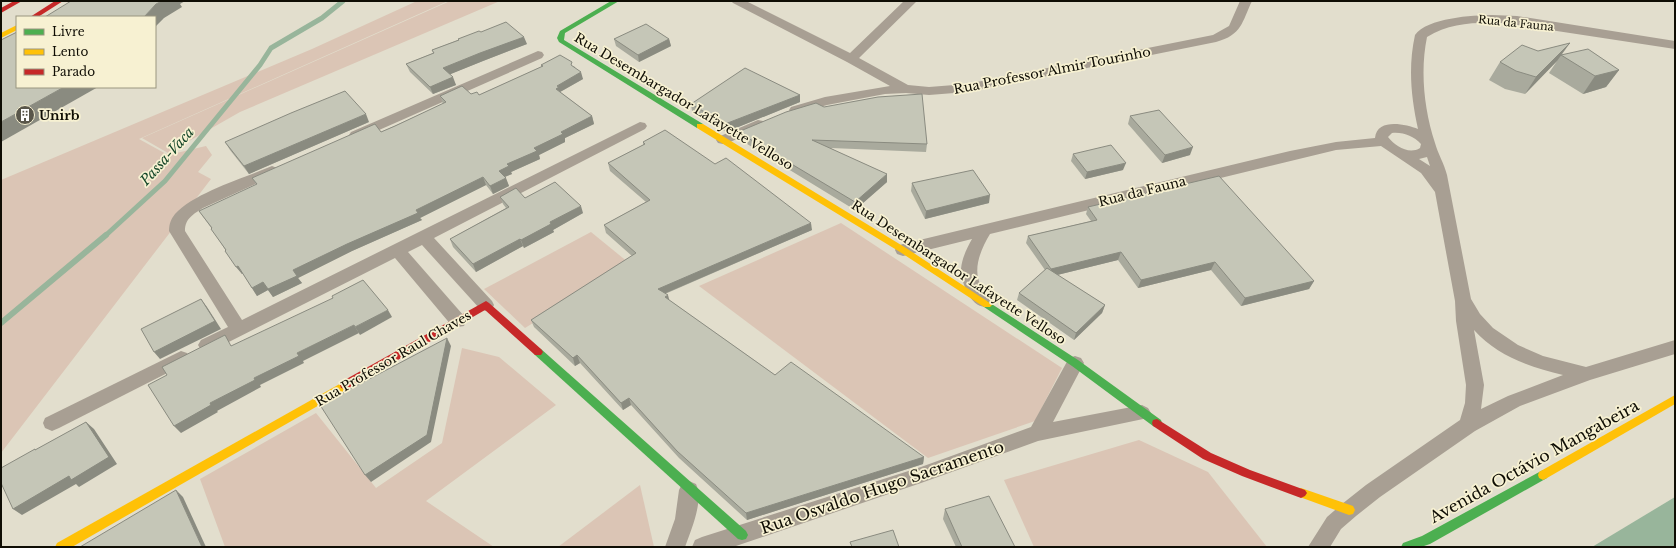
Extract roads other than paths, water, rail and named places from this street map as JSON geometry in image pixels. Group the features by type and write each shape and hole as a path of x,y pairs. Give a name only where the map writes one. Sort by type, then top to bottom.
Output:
{"street":[{"path":"1,11 19,1"},
{"path":"35,16 60,1"},
{"name":"Rua Desembargador Lafayette Velloso","path":"616,1 562,32 560,38 561,41 903,250 984,302 1075,363 1142,413 1207,456 1349,510"},
{"path":"736,1 851,59 906,89"},
{"path":"851,59 911,1"},
{"name":"Rua Professor Almir Tourinho","path":"782,114 825,102 884,90 906,89 929,91 967,88 1216,38 1229,34 1236,27 1246,1"},
{"name":"Rua da Fauna","path":"1463,301 1442,192 1441,176 1434,156 1428,145 1417,94 1416,59 1421,35 1432,27 1450,21 1468,18 1491,18 1675,45"},
{"path":"1,36 16,28"},
{"path":"342,141 538,55"},
{"path":"723,140 769,119"},
{"path":"52,423 424,237 640,126"},
{"path":"1394,128 1411,131 1424,139 1428,145 1424,153 1418,155 1402,153 1394,150 1384,142 1382,134 1385,130 1394,128"},
{"name":"Rua da Fauna","path":"903,250 1339,145 1364,141 1384,142"},
{"path":"1402,153 1426,170 1442,192"},
{"path":"239,330 177,231 176,224 180,217 188,210 204,201 284,166"},
{"path":"984,302 972,285 968,271 976,245 985,230"},
{"path":"424,237 486,305"},
{"path":"397,250 458,321"},
{"path":"1463,301 1476,321 1509,349 1530,359 1586,374"},
{"path":"1463,301 1464,321 1475,385 1474,403 1468,425"},
{"name":"Rua Professor Raul Chaves","path":"61,547 486,305 689,490 742,535"},
{"path":"1318,547 1334,523 1349,510 1373,491 1468,425 1514,401 1586,374 1675,347"},
{"path":"1038,433 1075,363"},
{"name":"Avenida Octávio Mangabeira","path":"1407,547 1426,540 1486,508 1675,399"},
{"name":"Rua Osvaldo Hugo Sacramento","path":"702,547 922,475 1038,433 1142,413"},
{"path":"675,547 685,519 689,490"}],"waterway":[{"name":"Passa-Vaca","path":"105,236 165,181 260,65 271,48 322,18 343,1"},
{"name":"Passa-Vaca","path":"1,323 106,235"}],"place":[{"name":"Unirb","path":"25,115"}]}
